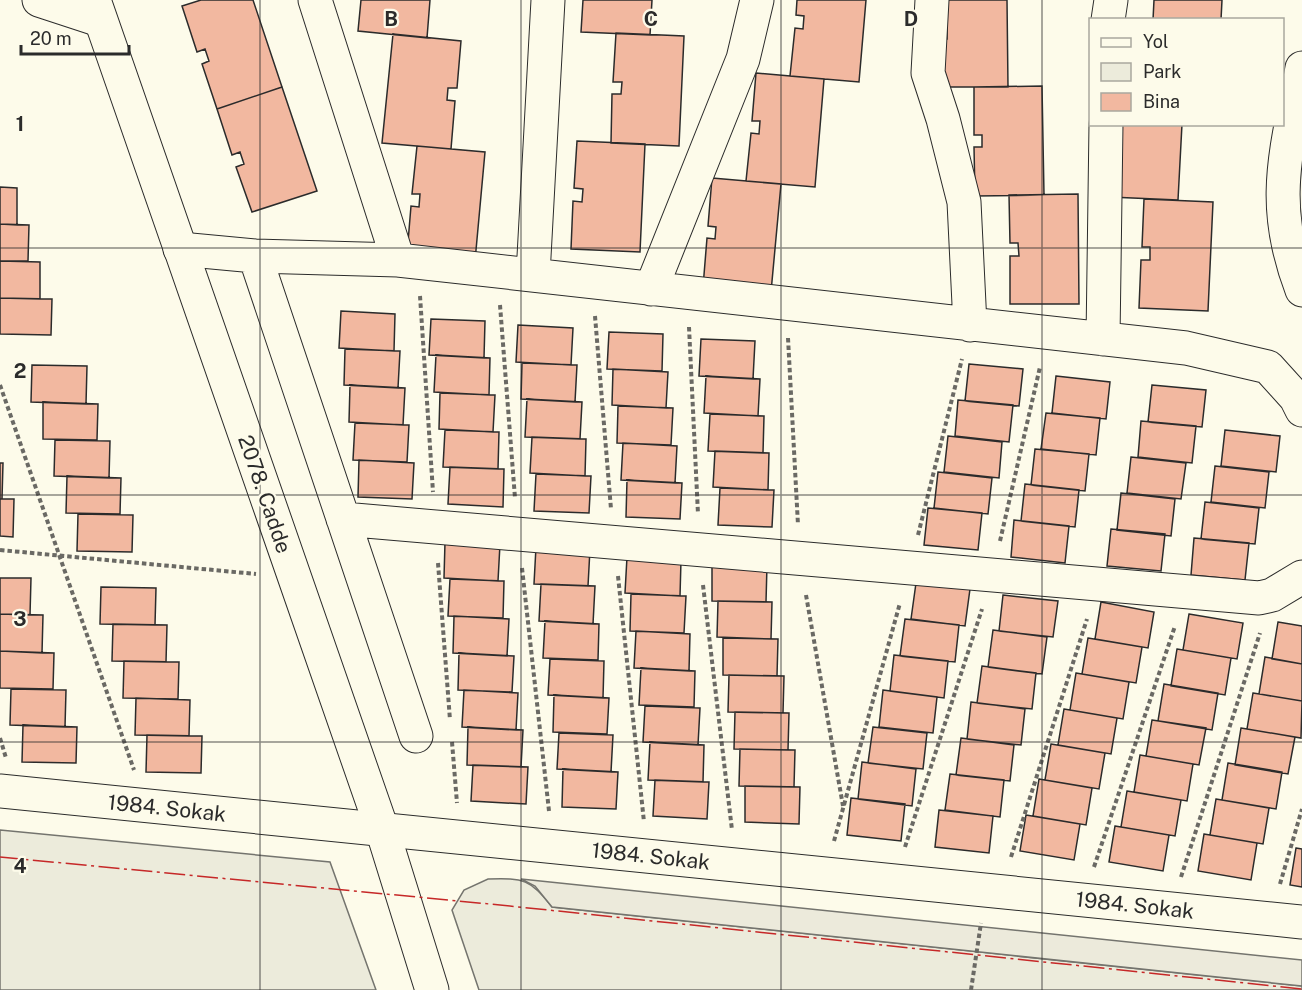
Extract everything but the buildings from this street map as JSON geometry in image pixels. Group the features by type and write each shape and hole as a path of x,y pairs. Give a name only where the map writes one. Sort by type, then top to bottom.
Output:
{"street":[{"path":"39,0 97,10"},
{"path":"315,0 398,260"},
{"path":"533,275 548,0"},
{"path":"651,289 743,59 758,0"},
{"path":"932,0 928,73 944,119 964,202 970,325"},
{"path":"1107,18 1111,0"},
{"name":"2078. Cadde","path":"97,10 382,829 432,990"},
{"path":"1302,68 1282,176 1282,203 1290,256 1302,290"},
{"path":"1103,339 1106,126"},
{"path":"180,249 255,256 398,260 1186,348 1268,367 1296,398 1302,410"},
{"path":"255,256 416,736"},
{"path":"344,519 1259,598 1272,595 1302,577"},
{"name":"1984. Sokak","path":"0,791 1302,922"}],"path":[{"path":"0,385 146,806"},
{"path":"0,550 294,577"},
{"path":"971,990 993,891 1098,584"},
{"path":"1084,900 1186,592"},
{"path":"1171,909 1272,595"},
{"path":"1269,919 1302,808"}],"green space":[{"path":"0,830 330,862 376,990 0,990"},
{"path":"488,879 525,882 538,891 552,907 1302,986 1302,990 479,990 452,910 464,890"}],"shaded area":[{"path":"521,879 1302,960 1302,986 552,907 535,886"}],"power":[{"path":"0,857 500,905 1302,989"}]}
